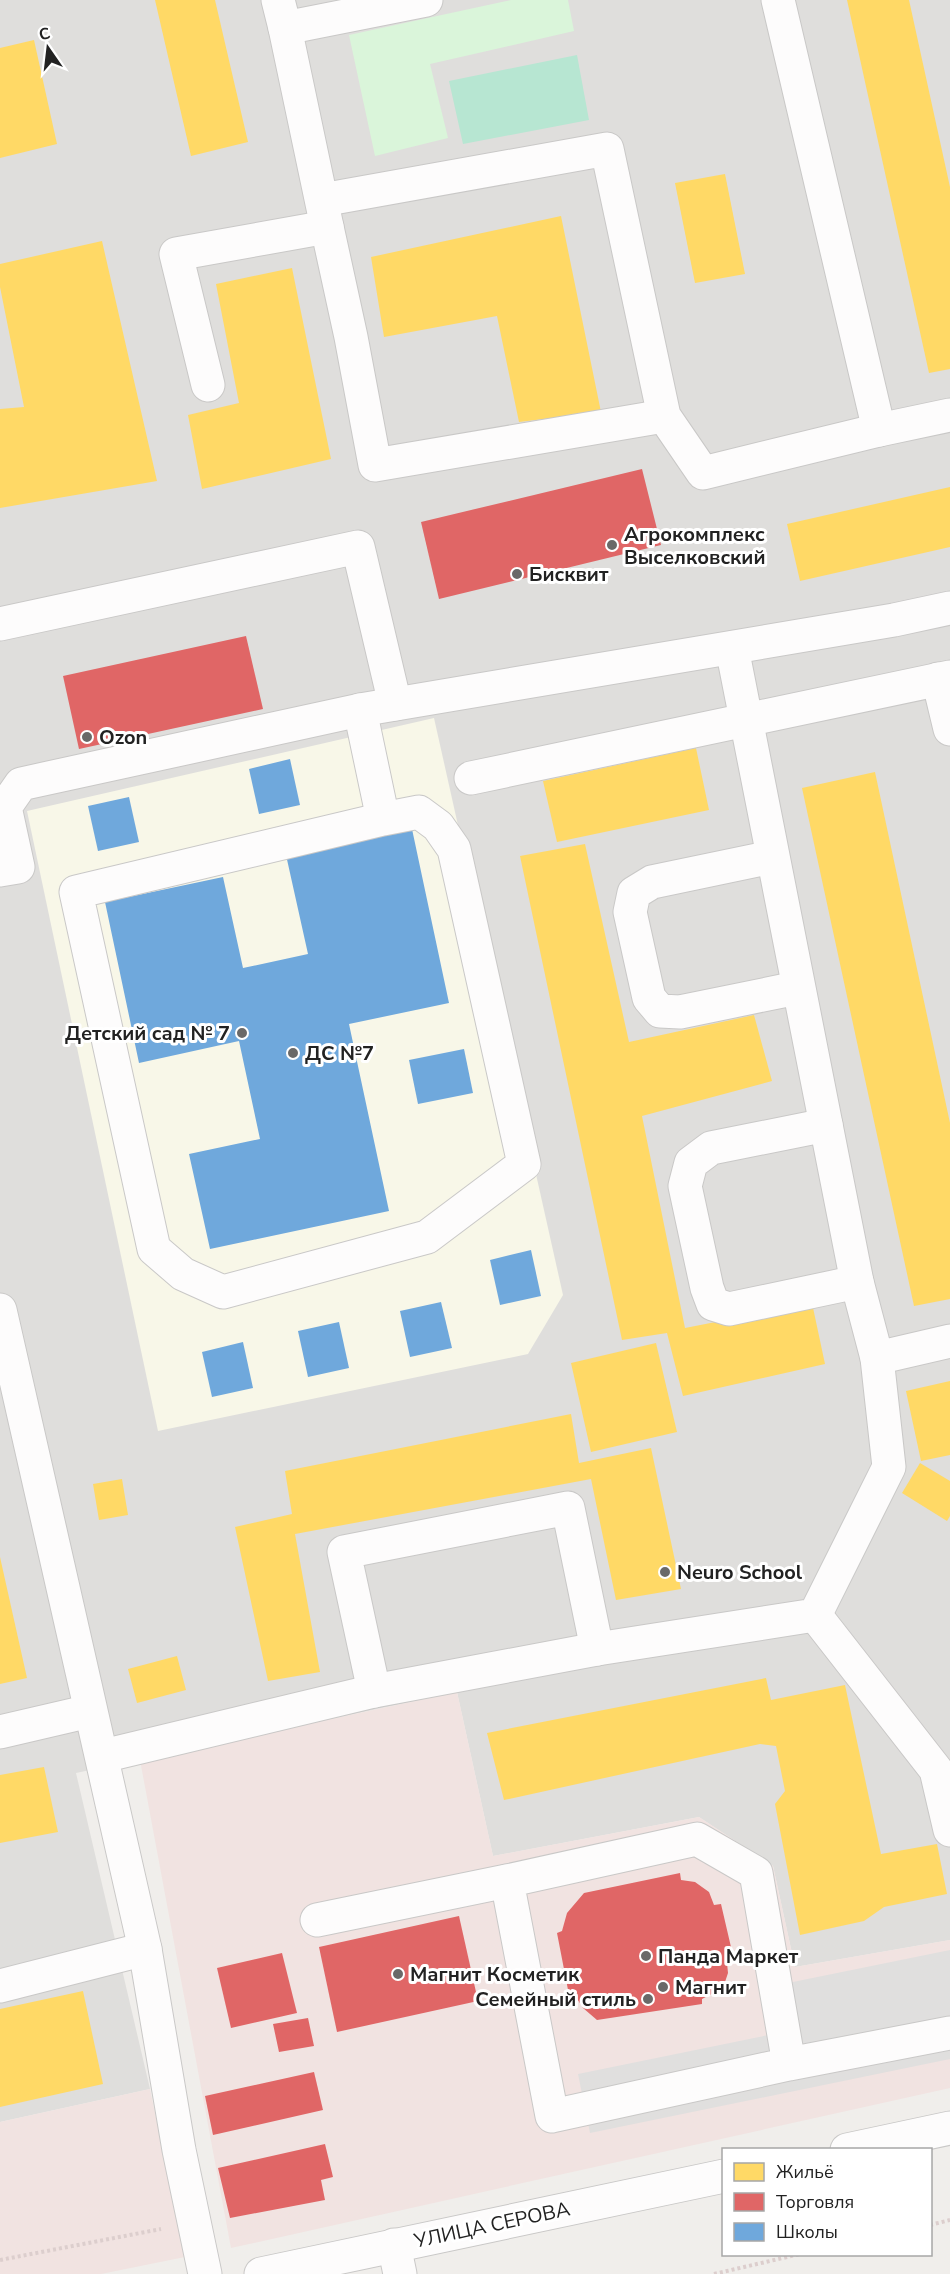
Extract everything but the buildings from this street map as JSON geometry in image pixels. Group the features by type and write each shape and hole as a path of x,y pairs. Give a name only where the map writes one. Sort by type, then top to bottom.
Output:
{"street":[{"path":"426,0 282,14 351,337 375,465 664,416"},
{"path":"778,0 879,430"},
{"path":"208,384 176,254 324,213 608,149 664,416 703,473 950,415"},
{"path":"0,624 358,547 394,704"},
{"path":"0,870 18,867 5,807 21,784 360,710 732,648 950,608"},
{"path":"732,648 797,988 857,1282 877,1358 889,1467 815,1615"},
{"path":"471,778 944,678 950,729"},
{"path":"360,710 383,819"},
{"path":"419,812 438,826 454,849 524,1164 427,1237 223,1292 183,1274 154,1249 76,892 383,819 419,812"},
{"path":"772,857 652,882 634,893 630,912 649,998 660,1011 680,1012 797,988"},
{"path":"826,1125 711,1148 691,1163 685,1185 707,1288 713,1304 729,1309 857,1282"},
{"path":"0,1310 90,1711 103,1756 144,1949 179,2150 205,2274"},
{"path":"877,1358 950,1341"},
{"path":"374,1691 344,1552 568,1508 597,1649"},
{"path":"103,1756 374,1691 597,1649 815,1615"},
{"path":"815,1615 943,1769 950,1830"},
{"path":"0,1732 90,1711"},
{"path":"317,1920 697,1839 756,1873 789,2064"},
{"path":"507,1881 552,2116 789,2064 950,2032"},
{"path":"0,1986 144,1949"},
{"path":"856,2148 950,2128"},
{"name":"УЛИЦА СЕРОВА","path":"261,2274 397,2260 722,2176"}],"path":[{"path":"932,2224 950,2220"},
{"path":"0,2260 194,2222"},
{"path":"714,2274 791,2256"}],"shaded area":[{"path":"0,0 950,0 950,1940 795,1967 773,1866 699,1817 493,1856 457,1692 76,1773 150,2089 0,2122"},
{"name":"ДС №7","path":"434,718 563,1295 528,1354 158,1431 27,811"},
{"path":"457,1692 493,1856 699,1817 773,1866 795,1967 950,1940 950,2088 231,2248 140,1760"},
{"path":"950,1950 950,2059 590,2133 578,2074 793,2030 783,1984"},
{"path":"150,2089 185,2257 101,2274 0,2274 0,2122"}],"green space":[{"path":"511,0 568,0 574,31 430,64 448,138 375,156 349,35"},
{"path":"577,55 589,120 463,144 449,81"}],"place":[{"name":"Агрокомплекс Выселковский","path":"612,545"},
{"name":"Бисквит","path":"517,574"},
{"name":"Ozon","path":"87,737"},
{"name":"Детский сад № 7","path":"242,1033"},
{"name":"ДС №7","path":"293,1053"},
{"name":"Neuro School","path":"665,1572"},
{"name":"Панда Маркет","path":"646,1956"},
{"name":"Магнит Косметик","path":"398,1974"},
{"name":"Магнит","path":"663,1987"},
{"name":"Семейный стиль","path":"648,1999"}]}
